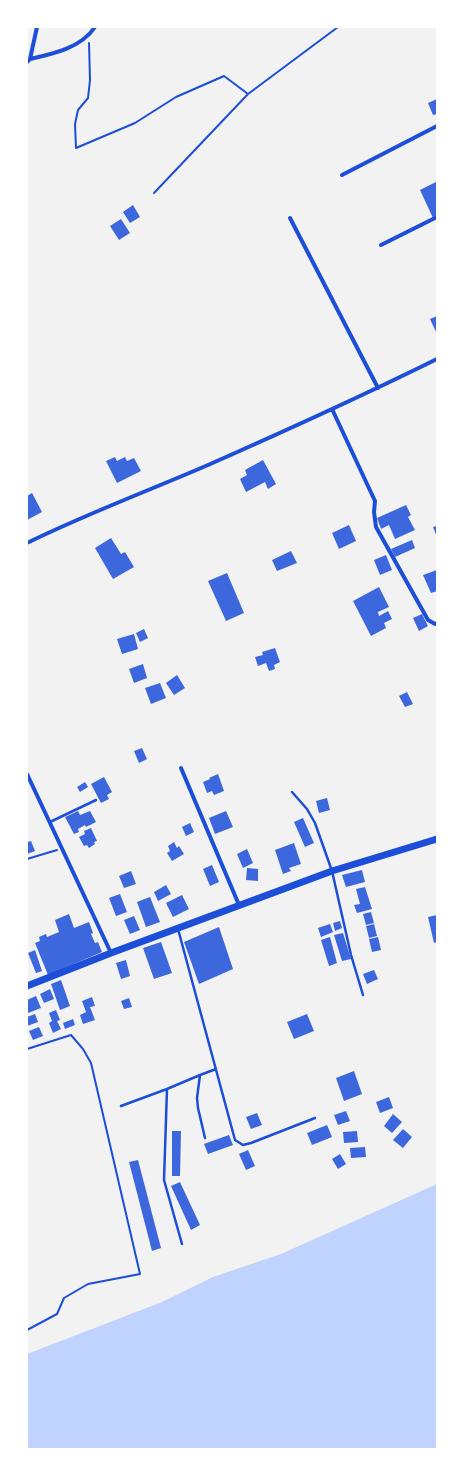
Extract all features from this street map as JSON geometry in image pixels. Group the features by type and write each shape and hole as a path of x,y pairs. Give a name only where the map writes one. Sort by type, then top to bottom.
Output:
{"main road":[{"path":"27,986 332,870 437,839"}],"street":[{"path":"29,61 37,27"},
{"path":"29,61 62,51 77,43 89,34 95,27"},
{"path":"342,175 437,126"},
{"path":"381,245 437,217"},
{"path":"290,218 378,388"},
{"path":"27,543 65,524 208,465 378,388 437,359"},
{"path":"332,409 375,501 374,512 376,527 428,620 435,624 437,623"},
{"path":"181,768 239,905"},
{"path":"27,774 111,953"}],"lane":[{"path":"292,792 307,809 315,823 332,870 351,955 363,995"},
{"path":"49,823 96,800"},
{"path":"178,928 235,1140 242,1145 251,1144 316,1118"},
{"path":"121,1106 216,1069"},
{"path":"200,1075 197,1098 205,1138"},
{"path":"167,1089 164,1180 182,1244"}],"path":[{"path":"154,193 248,94 338,27"},
{"path":"89,34 90,80 88,98 78,110 75,124 76,148 135,122 176,97 224,76 248,94"},
{"path":"27,859 62,848"},
{"path":"27,1049 71,1035 83,1049 91,1063 140,1274 88,1284 64,1298 57,1314 27,1330"}],"water":[{"path":"437,1184 437,1449 27,1449 27,1354 162,1302 213,1277 281,1254"}],"building":[{"path":"437,99 437,114 433,115 428,103"},
{"path":"436,182 437,216 433,218 420,190"},
{"path":"133,205 140,217 130,223 123,212"},
{"path":"121,219 130,233 119,240 110,226"},
{"path":"437,316 437,334 430,319"},
{"path":"115,457 117,461 125,457 127,461 134,458 141,471 117,483 106,461"},
{"path":"263,460 276,484 268,489 265,482 246,492 240,479 247,475 245,470"},
{"path":"32,493 42,512 27,520 27,496"},
{"path":"406,505 411,515 408,517 415,530 395,539 389,525 381,529 377,518"},
{"path":"349,525 356,541 339,549 332,533"},
{"path":"437,526 437,537 433,527"},
{"path":"111,538 121,554 125,552 134,567 113,579 95,548"},
{"path":"412,540 415,548 395,557 391,549"},
{"path":"291,551 297,563 277,571 272,560"},
{"path":"386,555 392,570 380,575 374,560"},
{"path":"437,570 437,591 431,593 423,575"},
{"path":"227,573 244,613 226,621 208,581"},
{"path":"379,587 389,607 378,612 379,616 388,611 392,619 384,623 386,628 371,636 353,601"},
{"path":"422,614 428,626 419,631 413,618"},
{"path":"144,629 148,638 140,642 136,633"},
{"path":"134,634 138,649 122,654 117,639"},
{"path":"275,648 280,662 274,665 275,669 269,671 266,663 258,666 255,657 263,655 262,652"},
{"path":"143,664 147,678 134,683 129,669"},
{"path":"177,675 185,688 174,695 166,683"},
{"path":"160,683 166,698 151,704 145,688"},
{"path":"407,692 413,704 405,707 399,696"},
{"path":"142,748 147,759 139,763 134,751"},
{"path":"218,774 224,791 214,795 212,791 207,793 203,782"},
{"path":"104,777 112,792 107,795 109,799 101,803 91,784"},
{"path":"85,782 88,787 80,792 77,787"},
{"path":"327,798 330,810 319,813 316,801"},
{"path":"78,811 80,815 90,811 96,822 86,827 85,825 78,829 79,832 74,834 65,817"},
{"path":"226,811 233,827 215,834 209,818"},
{"path":"303,818 314,843 305,847 294,822"},
{"path":"190,823 194,832 186,836 182,827"},
{"path":"91,828 97,841 94,842 95,844 89,848 87,845 84,846 79,837 85,834 84,831"},
{"path":"31,841 35,851 27,854 27,842"},
{"path":"174,842 177,848 179,846 184,854 172,861 167,853 170,851 168,846"},
{"path":"294,843 301,864 289,868 291,871 283,874 275,850"},
{"path":"247,849 253,863 243,868 237,854"},
{"path":"212,865 219,882 210,886 203,869"},
{"path":"247,868 258,869 258,881 246,880"},
{"path":"362,870 365,882 346,887 342,875"},
{"path":"131,871 136,884 124,888 119,876"},
{"path":"166,885 171,894 158,901 154,892"},
{"path":"365,887 372,909 357,913 354,905 360,904 356,889"},
{"path":"120,894 127,912 116,916 109,898"},
{"path":"182,895 189,909 173,917 166,903"},
{"path":"150,897 160,922 146,927 137,902"},
{"path":"371,912 374,923 366,925 363,914"},
{"path":"69,914 74,928 89,922 93,933 91,934 95,943 98,942 102,952 48,975 35,943 40,941 39,937 46,934 47,937 59,932 55,920"},
{"path":"437,915 437,942 434,943 428,917"},
{"path":"134,916 140,930 130,934 124,920"},
{"path":"340,921 342,928 335,931 333,923"},
{"path":"330,924 333,932 321,937 318,928"},
{"path":"374,924 377,936 369,938 366,926"},
{"path":"219,927 233,969 199,984 184,942"},
{"path":"343,933 351,959 342,961 334,935"},
{"path":"330,937 337,963 329,966 321,940"},
{"path":"378,937 381,950 372,952 369,939"},
{"path":"161,942 172,973 154,979 143,948"},
{"path":"35,950 42,971 36,973 28,953"},
{"path":"126,960 130,976 121,979 116,963"},
{"path":"374,970 378,979 367,984 363,974"},
{"path":"61,980 70,1006 60,1010 51,984"},
{"path":"50,989 54,999 44,1003 40,994"},
{"path":"36,996 41,1008 28,1013 27,1000"},
{"path":"92,997 95,1006 90,1007 95,1020 83,1024 80,1015 86,1012 82,1001"},
{"path":"129,998 132,1007 124,1009 121,1001"},
{"path":"56,1010 60,1020 57,1021 61,1029 53,1033 49,1023 52,1021 49,1013"},
{"path":"35,1014 38,1022 27,1026 27,1017"},
{"path":"307,1014 314,1031 294,1039 287,1022"},
{"path":"73,1019 75,1025 65,1029 63,1023"},
{"path":"39,1027 43,1036 33,1040 29,1031"},
{"path":"354,1071 362,1094 344,1101 336,1078"},
{"path":"389,1097 393,1108 380,1113 376,1102"},
{"path":"346,1111 350,1121 338,1125 334,1115"},
{"path":"257,1113 262,1125 251,1129 246,1117"},
{"path":"393,1114 402,1122 392,1133 384,1126"},
{"path":"327,1125 332,1137 312,1145 307,1133"},
{"path":"403,1129 412,1137 403,1148 393,1140"},
{"path":"172,1131 181,1131 180,1176 172,1176"},
{"path":"357,1131 358,1142 344,1143 343,1132"},
{"path":"229,1135 233,1145 208,1154 204,1144"},
{"path":"365,1147 366,1157 351,1158 350,1148"},
{"path":"248,1150 255,1166 246,1170 239,1154"},
{"path":"340,1154 346,1164 338,1169 332,1159"},
{"path":"138,1160 161,1248 152,1251 129,1162"},
{"path":"180,1182 200,1225 191,1230 171,1186"}]}
